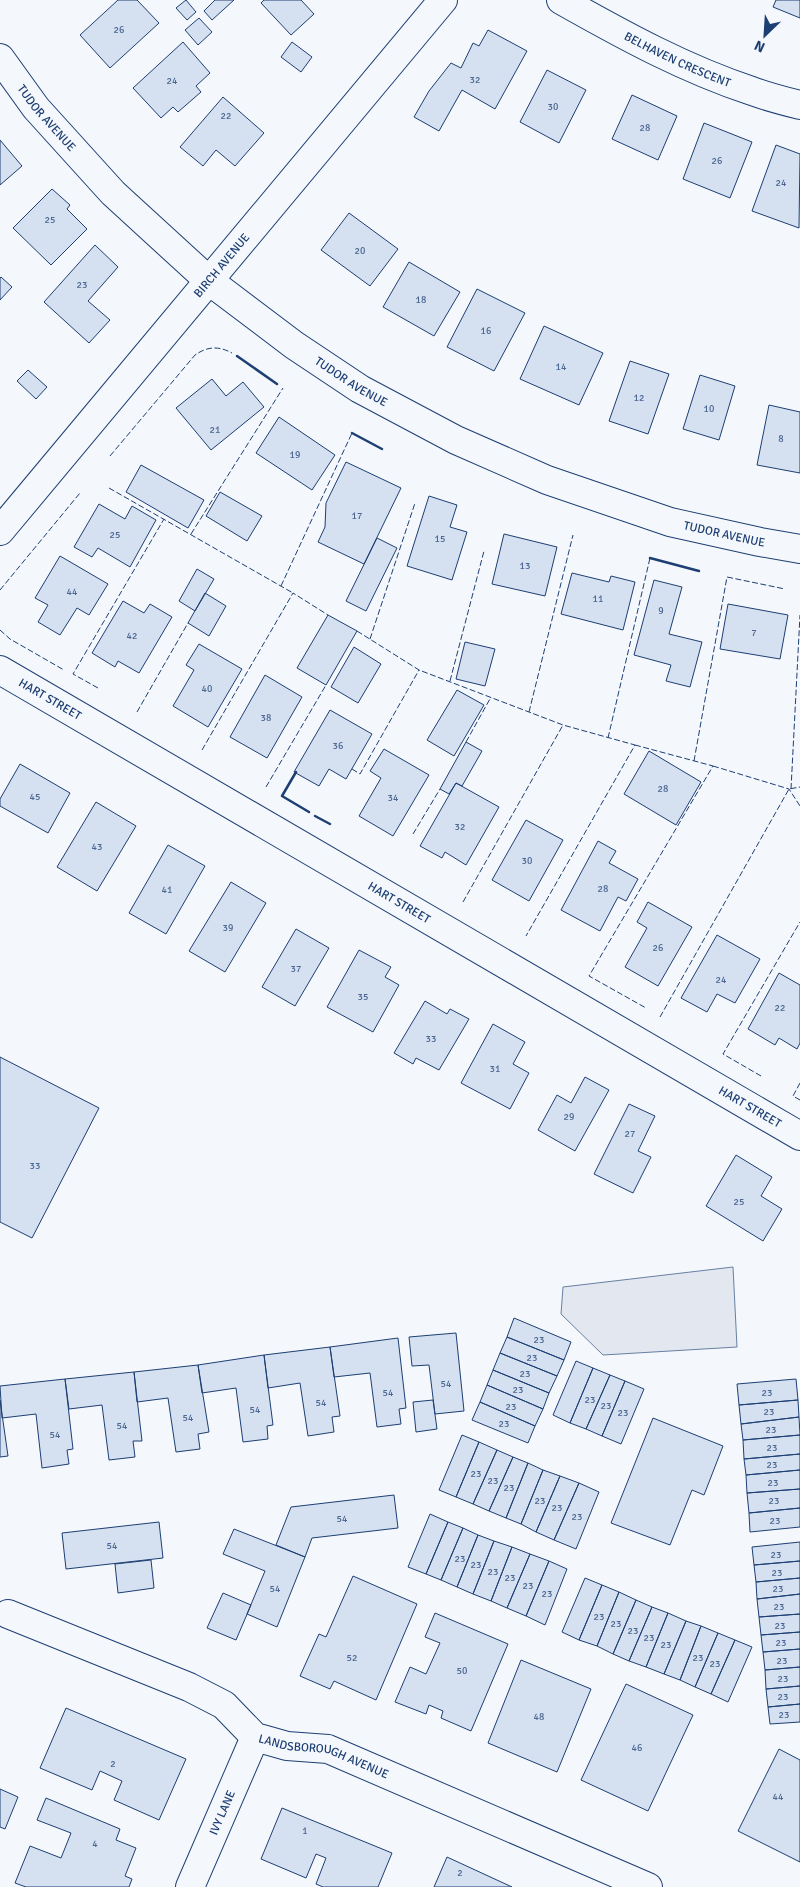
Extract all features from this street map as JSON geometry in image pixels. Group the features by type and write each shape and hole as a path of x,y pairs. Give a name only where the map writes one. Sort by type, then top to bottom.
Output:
{"street":[{"name":"BIRCH AVENUE","path":"0,531 443,0"},
{"name":"BELHAVEN CRESCENT","path":"562,0 617,32 675,60 752,91 800,105"},
{"name":"TUDOR AVENUE","path":"0,58 36,108 113,193 208,280 294,345 360,389 464,444 547,480 670,522 800,549"},
{"name":"HART STREET","path":"0,670 800,1136"},
{"name":"LANDSBOROUGH AVENUE","path":"8,1614 189,1687 224,1706 255,1737 287,1746 328,1749 432,1792 594,1877 648,1887"},
{"name":"IVY LANE","path":"190,1887 255,1737"}],"shaded area":[{"path":"733,1267 737,1347 603,1355 561,1314 563,1287"}],"building":[{"path":"118,0 137,0 159,23 110,68 80,35"},
{"path":"186,0 196,12 187,20 176,8"},
{"path":"215,0 234,0 212,20 204,11"},
{"path":"264,0 301,0 314,14 291,35 261,3"},
{"path":"776,0 800,0 800,18 773,7"},
{"path":"199,18 212,32 198,45 185,30"},
{"path":"488,30 527,51 495,109 462,90 439,131 414,117 429,91 451,63 461,68 473,43 479,46"},
{"path":"183,42 210,73 196,86 201,92 178,112 173,107 161,118 133,88"},
{"path":"292,42 312,57 301,72 281,57"},
{"path":"547,70 586,90 559,143 520,122"},
{"path":"632,95 677,116 658,160 612,139"},
{"path":"223,97 264,133 235,166 216,150 203,166 180,147"},
{"path":"704,123 752,142 730,198 683,179"},
{"path":"0,140 22,166 0,185"},
{"path":"776,145 800,154 799,228 752,211"},
{"path":"52,189 70,205 67,209 87,229 51,265 13,228"},
{"path":"349,213 398,249 370,286 321,250"},
{"path":"95,245 118,267 88,301 110,320 89,343 44,302"},
{"path":"409,262 460,292 434,336 383,307"},
{"path":"0,278 12,287 0,300"},
{"path":"477,289 525,313 494,371 447,347"},
{"path":"544,326 603,353 579,405 520,379"},
{"path":"630,361 669,374 648,434 609,421"},
{"path":"28,370 47,387 36,399 17,381"},
{"path":"700,375 735,386 719,440 683,429"},
{"path":"212,379 226,396 243,382 264,407 211,450 176,408"},
{"path":"769,405 800,412 800,473 757,465"},
{"path":"279,417 335,455 312,490 256,453"},
{"path":"346,462 401,488 364,564 318,542 325,527 326,503"},
{"path":"141,465 204,500 188,528 126,492"},
{"path":"220,492 262,516 247,541 206,516"},
{"path":"429,496 457,505 450,527 467,532 452,580 407,566"},
{"path":"99,504 125,519 132,506 156,520 130,567 98,548 92,557 74,547"},
{"path":"504,534 557,547 545,596 492,584"},
{"path":"377,538 397,548 366,611 346,601"},
{"path":"60,556 108,584 89,615 77,608 60,635 38,622 48,605 35,598"},
{"path":"197,569 214,579 195,611 179,601"},
{"path":"572,573 609,582 611,576 635,582 623,630 561,614"},
{"path":"654,580 682,587 669,634 702,642 690,687 666,681 671,665 634,655"},
{"path":"205,593 226,606 209,636 188,623"},
{"path":"123,601 144,613 150,604 172,617 139,673 118,661 115,667 92,653"},
{"path":"728,604 788,615 780,659 720,649"},
{"path":"328,615 357,631 326,685 297,668"},
{"path":"465,642 495,649 485,686 456,679"},
{"path":"199,644 242,669 208,727 173,706 194,670 186,665"},
{"path":"354,647 381,664 358,703 331,687"},
{"path":"265,675 302,697 267,758 230,737"},
{"path":"457,690 484,705 454,756 427,740"},
{"path":"330,710 372,734 346,779 329,769 319,786 294,772"},
{"path":"466,742 482,751 462,786 456,783 449,794 440,789"},
{"path":"384,749 429,775 393,836 359,816 381,778 370,771"},
{"path":"649,751 701,782 676,825 624,794"},
{"path":"20,764 70,793 48,833 0,806 0,799"},
{"path":"456,783 499,807 466,865 445,852 442,858 420,846"},
{"path":"96,802 136,826 97,891 57,867"},
{"path":"526,820 563,840 529,901 492,880"},
{"path":"598,841 616,851 609,863 638,879 626,901 618,897 600,931 561,910"},
{"path":"168,845 205,866 166,934 129,913"},
{"path":"231,882 266,903 225,972 189,951"},
{"path":"648,902 692,927 658,986 625,967 647,928 637,922"},
{"path":"296,929 329,948 295,1006 262,987"},
{"path":"717,935 760,959 735,1003 717,994 707,1012 681,998"},
{"path":"359,950 391,967 385,977 399,985 373,1032 327,1007"},
{"path":"779,973 800,985 800,1043 797,1049 779,1038 775,1045 748,1029"},
{"path":"425,1001 447,1014 450,1009 469,1019 439,1070 416,1058 413,1064 394,1053"},
{"path":"493,1024 525,1042 513,1064 529,1073 510,1109 461,1083"},
{"path":"0,1057 99,1108 32,1238 0,1222"},
{"path":"585,1077 609,1090 575,1151 538,1130 557,1095 571,1103"},
{"path":"629,1104 655,1116 638,1151 651,1157 633,1193 594,1174"},
{"path":"736,1155 772,1177 761,1196 782,1209 763,1241 706,1206"},
{"path":"514,1318 571,1342 564,1360 507,1337"},
{"path":"456,1333 464,1411 435,1414 429,1365 412,1366 409,1337"},
{"path":"507,1337 564,1360 557,1376 500,1353"},
{"path":"398,1338 406,1408 399,1409 401,1424 377,1427 370,1373 334,1377 330,1347"},
{"path":"330,1347 340,1416 332,1417 334,1432 308,1436 300,1383 268,1388 264,1355"},
{"path":"500,1353 557,1376 549,1393 493,1370"},
{"path":"264,1355 273,1425 267,1426 268,1439 243,1442 236,1388 202,1393 198,1365"},
{"path":"576,1361 593,1368 570,1423 553,1415"},
{"path":"198,1365 209,1432 198,1434 200,1449 176,1452 168,1398 137,1402 134,1372"},
{"path":"593,1368 610,1375 586,1429 570,1423"},
{"path":"493,1370 549,1393 543,1409 487,1385"},
{"path":"134,1372 142,1441 133,1441 135,1457 109,1460 102,1405 69,1409 65,1379"},
{"path":"610,1375 625,1381 602,1436 586,1429"},
{"path":"65,1379 73,1449 67,1450 69,1464 42,1468 36,1414 2,1418 0,1386"},
{"path":"796,1379 798,1400 739,1405 737,1384"},
{"path":"625,1381 644,1389 621,1444 602,1436"},
{"path":"487,1385 543,1409 535,1426 480,1402"},
{"path":"0,1400 8,1456 0,1457"},
{"path":"433,1400 437,1429 416,1432 413,1402"},
{"path":"798,1400 799,1417 741,1424 739,1405"},
{"path":"480,1402 535,1426 528,1443 472,1420"},
{"path":"799,1417 800,1435 743,1440 741,1424"},
{"path":"653,1418 723,1446 704,1495 692,1490 670,1545 611,1523"},
{"path":"462,1435 479,1442 456,1497 439,1490"},
{"path":"800,1435 800,1454 744,1459 743,1440"},
{"path":"479,1442 497,1450 473,1504 456,1497"},
{"path":"497,1450 513,1457 489,1511 473,1504"},
{"path":"800,1454 800,1470 746,1475 744,1459"},
{"path":"513,1457 528,1463 506,1518 489,1511"},
{"path":"528,1463 543,1470 521,1524 506,1518"},
{"path":"543,1470 560,1476 536,1532 521,1524"},
{"path":"800,1470 800,1489 747,1493 746,1475"},
{"path":"560,1476 579,1483 554,1540 536,1532"},
{"path":"579,1483 599,1492 576,1549 554,1540"},
{"path":"800,1489 800,1508 749,1513 747,1493"},
{"path":"394,1495 398,1528 312,1538 305,1557 276,1545 291,1507"},
{"path":"800,1508 800,1527 750,1532 749,1513"},
{"path":"430,1514 448,1522 426,1574 408,1567"},
{"path":"159,1522 163,1558 66,1569 62,1533"},
{"path":"448,1522 463,1528 441,1580 426,1574"},
{"path":"463,1528 478,1535 457,1587 441,1580"},
{"path":"234,1529 305,1557 277,1627 247,1614 265,1571 223,1554"},
{"path":"478,1535 494,1541 473,1594 457,1587"},
{"path":"494,1541 512,1547 491,1601 473,1594"},
{"path":"800,1542 800,1561 754,1565 752,1547"},
{"path":"512,1547 530,1554 507,1608 491,1601"},
{"path":"530,1554 549,1561 526,1616 507,1608"},
{"path":"151,1560 154,1588 118,1593 115,1564"},
{"path":"549,1561 567,1569 545,1625 526,1616"},
{"path":"800,1561 800,1578 756,1582 754,1565"},
{"path":"353,1576 417,1604 376,1700 334,1681 330,1689 300,1676 319,1634 326,1637"},
{"path":"585,1578 602,1585 579,1640 562,1632"},
{"path":"800,1578 800,1594 757,1599 756,1582"},
{"path":"602,1585 619,1592 597,1646 579,1640"},
{"path":"619,1592 636,1600 613,1654 597,1646"},
{"path":"223,1593 251,1605 236,1640 207,1628"},
{"path":"800,1594 800,1614 759,1617 757,1599"},
{"path":"636,1600 652,1607 629,1661 613,1654"},
{"path":"652,1607 668,1613 646,1667 629,1661"},
{"path":"435,1613 508,1644 471,1731 441,1718 443,1711 429,1705 426,1714 395,1702 410,1667 426,1674 440,1643 425,1637"},
{"path":"668,1613 686,1621 664,1674 646,1667"},
{"path":"800,1614 800,1632 761,1635 759,1617"},
{"path":"686,1621 701,1626 680,1680 664,1674"},
{"path":"701,1626 718,1633 695,1687 680,1680"},
{"path":"800,1632 800,1649 763,1652 761,1635"},
{"path":"718,1633 735,1640 711,1694 695,1687"},
{"path":"735,1640 752,1647 728,1702 711,1694"},
{"path":"800,1649 800,1667 765,1670 763,1652"},
{"path":"521,1660 591,1689 557,1772 488,1743"},
{"path":"800,1667 800,1686 766,1689 765,1670"},
{"path":"626,1684 693,1715 648,1811 581,1780"},
{"path":"800,1686 800,1704 768,1707 766,1689"},
{"path":"800,1704 800,1722 770,1724 768,1707"},
{"path":"66,1708 186,1759 159,1820 114,1800 122,1781 100,1771 92,1790 40,1768"},
{"path":"779,1749 800,1760 800,1862 738,1831"},
{"path":"0,1789 18,1797 5,1829 0,1827"},
{"path":"46,1798 120,1829 116,1840 136,1848 125,1876 132,1879 129,1887 26,1887 15,1883 30,1846 61,1858 71,1833 37,1820"},
{"path":"282,1808 392,1853 378,1887 323,1887 316,1884 326,1858 316,1854 306,1878 261,1859"},
{"path":"447,1857 512,1887 434,1887"}],"fence":[{"path":"110,456 195,355 213,348 223,349 232,353"},
{"path":"191,534 283,388"},
{"path":"281,586 352,433"},
{"path":"109,488 293,593"},
{"path":"0,590 80,493"},
{"path":"370,639 415,503"},
{"path":"98,688 73,674 164,519"},
{"path":"529,712 573,535"},
{"path":"450,681 484,551"},
{"path":"608,738 650,558"},
{"path":"694,761 727,577 785,589"},
{"path":"202,750 293,593 328,615"},
{"path":"791,789 800,615"},
{"path":"137,712 188,623"},
{"path":"0,630 10,639 64,670"},
{"path":"357,631 419,670 563,725 635,745 526,936"},
{"path":"352,769 360,774 419,670"},
{"path":"266,787 326,685"},
{"path":"466,742 491,697"},
{"path":"463,902 563,725"},
{"path":"635,745 713,766 589,976 646,1008"},
{"path":"713,766 789,789 800,806"},
{"path":"660,1017 789,789 800,787"},
{"path":"413,834 440,789"},
{"path":"761,1076 723,1054 800,922"},
{"path":"800,1083 793,1096 800,1100"}],"wall":[{"path":"237,356 277,384"},
{"path":"352,433 382,449"},
{"path":"650,558 699,571"},
{"path":"296,772 282,796 309,812"},
{"path":"315,816 330,824"}]}
